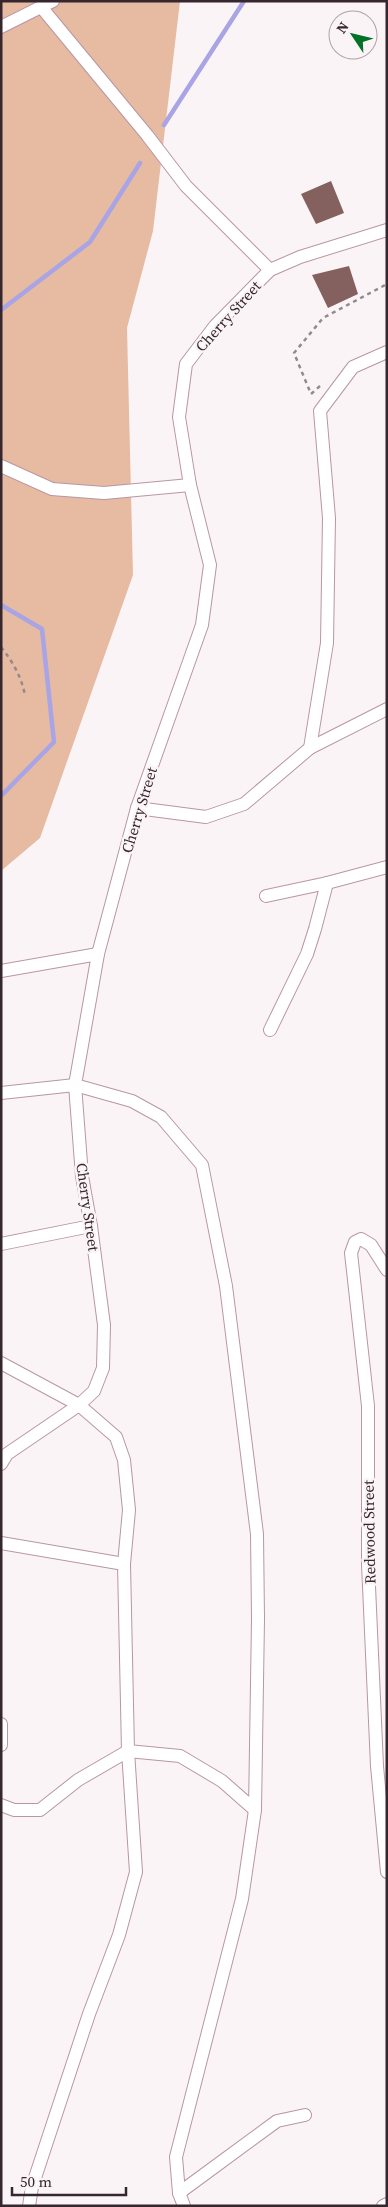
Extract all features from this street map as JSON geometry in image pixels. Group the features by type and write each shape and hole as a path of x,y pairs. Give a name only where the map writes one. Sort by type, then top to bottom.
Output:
{"street":[{"path":"1,27 48,4 186,186 270,270"},
{"name":"Cherry Street","path":"1,1464 7,1454 79,1405 94,1391 103,1368 104,1325 91,1226 82,1176 75,1085 98,954 137,808 202,625 210,565 190,485 179,417 186,364 215,326 270,270 300,258 387,230"},
{"path":"310,748 328,643 329,518 320,411 353,367 387,352"},
{"path":"1,466 52,489 104,493 190,485"},
{"path":"137,808 206,817 244,804 310,748 387,709"},
{"path":"266,896 327,883 387,867"},
{"path":"270,1030 307,954 327,883"},
{"path":"1,971 98,954"},
{"path":"1,1093 75,1085 132,1101 161,1118 202,1165 226,1286 257,1534 258,1619 255,1810 242,1899 176,2157 179,2193 184,2206"},
{"path":"1,1244 91,1226"},
{"name":"Redwood Street","path":"387,1270 371,1245 361,1239 355,1242 351,1253 368,1406 368,1564 377,1766 387,1872"},
{"path":"1,1363 79,1405 116,1437 124,1460 129,1510 124,1564 128,1750 136,1872 119,1935 89,2014 32,2187 29,2206"},
{"path":"1,1543 124,1564"},
{"path":"1,1724 1,1745"},
{"path":"1,1805 14,1810 40,1810 78,1780 128,1750 180,1756 222,1781 255,1810"},
{"path":"179,2193 277,2121 305,2115"},
{"path":"383,2206 387,2204"}],"path":[{"path":"324,382 311,394 294,353 323,318 387,284"},
{"path":"1,647 13,663 22,681 25,695"}],"shaded area":[{"path":"1,1 180,1 153,231 127,328 133,575 40,838 1,871"}],"building":[{"path":"331,181 344,213 316,224 301,194"},
{"path":"349,266 358,294 328,308 312,275"}],"waterway":[{"path":"164,125 244,1"},
{"path":"1,310 90,242 140,163"},
{"path":"1,605 42,629 54,742 1,796"}]}
